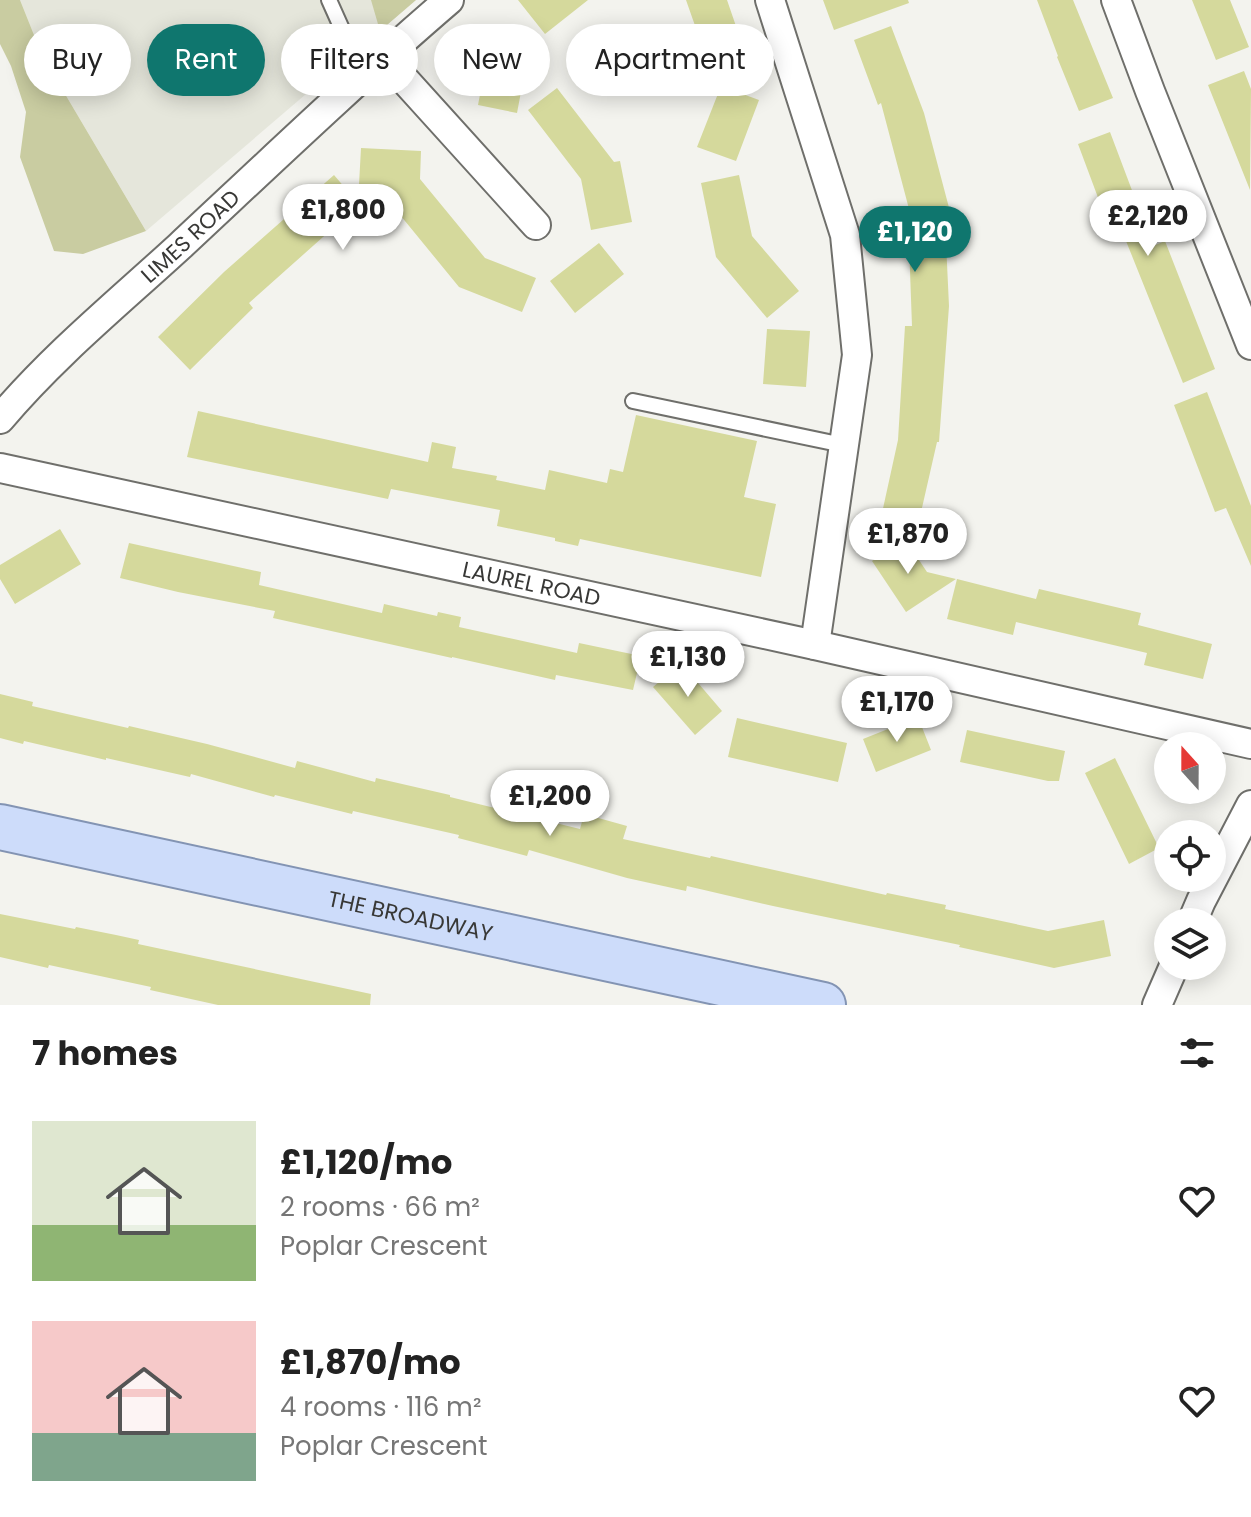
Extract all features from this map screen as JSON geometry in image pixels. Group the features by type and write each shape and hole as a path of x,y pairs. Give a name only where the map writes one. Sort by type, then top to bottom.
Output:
{"main road":[{"name":"THE BROADWAY","path":"0,827 823,1005"}],"street":[{"name":"LIMES ROAD","path":"418,26 449,0"},
{"path":"770,0 845,235 857,355 815,645"},
{"path":"1116,0 1251,345"},
{"path":"418,95 536,225"},
{"name":"LIMES ROAD","path":"0,419 20,395 87,331 341,96"},
{"name":"LAUREL ROAD","path":"0,468 815,645 1251,744"},
{"path":"1198,908 1251,805"},
{"path":"1157,1005 1168,980"}],"lane":[{"path":"329,0 340,24"},
{"path":"633,401 843,445"}],"shaded area":[{"path":"20,0 416,0 388,24 281,24 281,96 304,96 146,231 66,96 131,96 131,24 30,24"}],"green space":[{"path":"0,0 20,0 30,24 24,24 24,96 66,96 146,231 83,254 54,251 20,157 26,112 11,66 0,44"},
{"path":"371,0 416,0 388,24 378,24"}],"building":[{"path":"518,0 588,0 550,30 550,24 537,24"},
{"path":"686,0 727,0 735,24 694,24"},
{"path":"823,0 908,0 909,3 834,30"},
{"path":"1037,0 1073,0 1113,98 1079,111"},
{"path":"1192,0 1230,0 1249,47 1216,60"},
{"path":"891,26 924,113 952,219 945,221 949,306 939,442 919,521 882,513 898,440 905,326 912,326 909,243 918,243 881,103 878,105 854,40"},
{"path":"1244,71 1251,89 1250,190 1208,85"},
{"path":"557,88 614,162 620,161 632,222 591,230 581,179 528,110"},
{"path":"480,96 520,96 517,113 478,105"},
{"path":"717,96 748,96 759,100 736,161 697,147"},
{"path":"1110,132 1153,246 1165,241 1215,369 1183,383 1122,231 1112,235 1078,144"},
{"path":"361,148 421,151 420,179 485,258 536,278 522,312 459,287 378,188 249,303 253,308 190,370 158,337 224,272 334,175 358,203"},
{"path":"739,175 752,236 799,291 767,318 716,257 701,183"},
{"path":"599,243 624,274 575,313 550,281"},
{"path":"767,329 810,331 806,387 763,384"},
{"path":"1207,392 1251,506 1251,566 1226,508 1215,512 1174,405"},
{"path":"198,411 428,462 432,442 456,447 452,468 497,476 496,480 545,490 549,470 607,483 610,469 623,472 636,415 757,441 744,497 776,504 761,577 580,539 578,546 555,541 555,538 497,526 500,510 391,489 388,499 187,457"},
{"path":"60,529 81,564 15,604 0,579 0,565"},
{"path":"905,539 927,572 956,579 906,612 872,561"},
{"path":"129,543 261,572 259,585 382,613 384,604 437,616 438,612 461,617 459,627 577,653 579,643 641,656 633,690 556,675 555,680 452,658 273,618 275,611 120,578"},
{"path":"957,579 1036,599 1039,589 1141,613 1138,625 1212,644 1203,679 1144,665 1147,653 1016,622 1013,635 947,619"},
{"path":"681,663 722,711 695,735 653,687"},
{"path":"0,694 33,702 32,706 207,744 295,768 297,761 375,782 376,778 450,795 580,829 584,814 627,826 623,839 946,905 945,909 1048,931 1104,920 1111,956 1054,968 687,886 686,891 627,878 529,850 527,856 458,838 459,835 274,797 191,774 190,777 24,741 23,744 0,738"},
{"path":"918,717 931,750 876,772 863,739"},
{"path":"737,718 847,743 838,782 728,757"},
{"path":"967,730 1065,751 1059,781 960,762"},
{"path":"1115,758 1154,838 1154,851 1129,864 1085,773"},
{"path":"0,914 116,935 139,940 138,944 371,994 370,1005 218,1005 150,990 151,987 0,957"}]}
